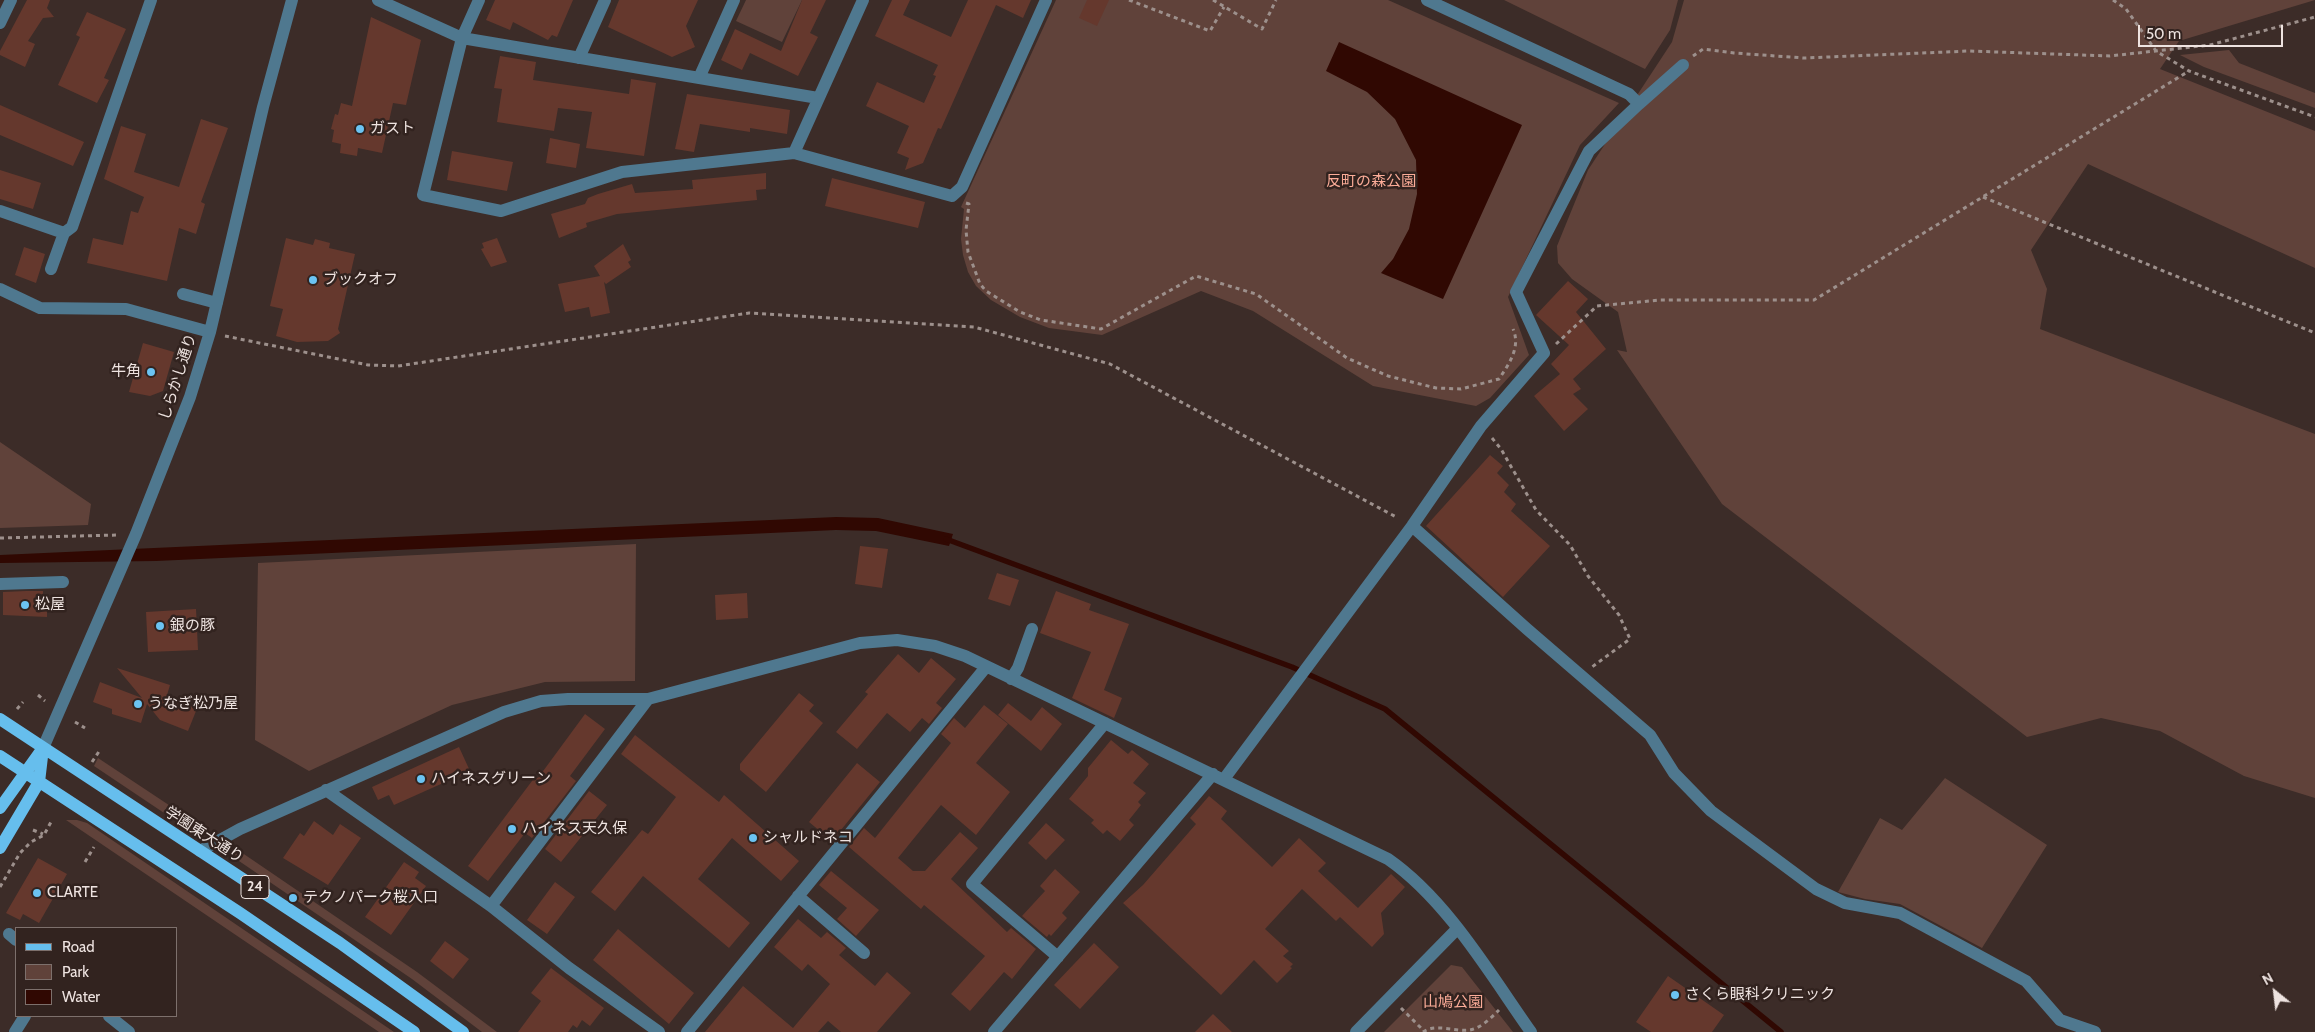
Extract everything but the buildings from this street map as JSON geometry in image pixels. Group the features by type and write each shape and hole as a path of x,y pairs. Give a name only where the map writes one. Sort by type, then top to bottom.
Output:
{"main road":[{"name":"学園東大通り","path":"0,719 340,943 462,1032"},
{"path":"0,808 43,748"},
{"path":"0,848 39,782 43,748"},
{"path":"0,756 24,772"},
{"name":"24","path":"24,772 240,912 414,1032"}],"street":[{"path":"0,23 11,0"},
{"path":"51,269 64,233 72,227 151,0"},
{"name":"しらかし通り","path":"43,748 136,534 190,397 210,332 263,107 292,0"},
{"path":"378,0 462,38 818,98"},
{"path":"479,0 462,38 423,195 501,211 622,172 794,153 952,196 962,187 1046,0"},
{"path":"579,58 605,0"},
{"path":"699,78 734,0"},
{"path":"794,153 863,0"},
{"path":"1426,0 1630,94 1639,104"},
{"path":"994,1032 1058,957 1219,777 1296,683 1412,526 1482,426 1544,353 1516,292 1589,151 1683,65"},
{"path":"0,211 64,233"},
{"path":"0,289 40,308 126,308 210,332"},
{"path":"183,294 217,303"},
{"path":"1412,526 1650,735 1674,774 1711,811 1816,889 1845,903 1900,913 2026,981 2060,1020 2095,1032"},
{"path":"0,584 63,582"},
{"path":"1011,679 1018,668 1032,629"},
{"path":"200,851 233,832 504,712 541,701 568,698 648,698 860,643 897,640 935,646 965,656 1388,859 1409,874 1457,929 1531,1032"},
{"path":"687,1032 986,667"},
{"path":"491,906 648,698"},
{"path":"1058,957 972,884 1105,723"},
{"path":"326,790 491,906 569,968 659,1032"},
{"path":"798,896 864,953"},
{"path":"1356,1032 1457,929"},
{"path":"15,1032 24,1017"},
{"path":"110,1017 130,1032"}],"path":[{"path":"1129,0 1210,31 1224,7"},
{"path":"1213,0 1262,29 1276,0"},
{"path":"2113,0 2126,9 2156,51 2189,72 2315,117"},
{"path":"1683,65 1703,48 1734,53 1804,58 1969,51 2110,56 2237,39 2315,17"},
{"path":"1544,353 1597,306 1660,300 1814,300 2189,72"},
{"path":"952,196 969,204 966,230 968,252 980,284 986,291 1020,312 1041,320 1101,329 1196,276 1256,294 1347,358 1388,376 1436,388 1461,389 1499,378 1513,357 1517,337 1510,321"},
{"path":"1982,197 2315,333"},
{"path":"210,332 368,365 398,366 749,313 974,327 1110,364 1412,526"},
{"path":"1482,426 1501,449 1536,510 1570,545 1588,576 1620,615 1630,639 1581,676"},
{"path":"0,538 136,534"},
{"path":"38,695 45,701"},
{"path":"18,709 23,702"},
{"path":"75,722 85,728"},
{"path":"90,765 100,750"},
{"path":"0,887 20,853 31,842 44,834 52,820"},
{"path":"33,830 44,834"},
{"path":"85,862 94,847"},
{"path":"1401,1008 1424,1031 1430,1028 1468,1031 1491,1019 1500,1010"}],"green space":[{"path":"746,0 802,0 782,42 736,21"},
{"name":"反町の森公園","path":"1056,0 1388,0 1619,103 1580,145 1508,297 1529,355 1490,398 1476,406 1373,386 1253,311 1201,291 1102,335 1049,328 1020,317 991,300 976,286 968,272 961,239 964,209 961,207"},
{"path":"1504,0 1678,0 1670,30 1645,69"},
{"path":"1684,0 2315,0 2179,41 2160,69 2315,131 2315,268 2088,164 2031,250 2047,289 2040,329 2315,434 2315,798 2244,776 2160,731 2101,718 2027,737 1722,504 1617,350 1627,352 1618,312 1572,279 1558,263 1557,246 1588,170 1672,42"},
{"path":"2229,50 2239,63 2315,93 2315,108 2204,67 2180,55"},
{"path":"0,442 91,504 88,525 0,528"},
{"path":"636,544 635,681 545,682 452,705 309,771 255,740 258,563"},
{"path":"98,758 205,829 195,830 185,827 94,766"},
{"path":"1945,778 2047,845 1982,948 1900,904 1865,899 1838,892 1880,818 1902,830"},
{"path":"66,820 77,820 87,823 394,1032 379,1032"},
{"path":"235,848 417,972 497,1032 482,1032 412,979 239,861 234,853"},
{"name":"山鳩公園","path":"1451,965 1462,967 1513,1032 1384,1032"}],"water":[{"path":"1339,42 1522,125 1443,299 1381,273 1393,259 1409,229 1417,194 1416,160 1395,119 1367,92 1326,71"},
{"path":"836,517 878,518 953,534 949,546 876,531 836,530 156,561 0,563 0,555"}],"waterway":[{"path":"946,539 1292,667 1385,709 1781,1032"}],"place":[{"name":"ガスト","path":"360,129"},
{"name":"ブックオフ","path":"313,280"},
{"name":"牛角","path":"151,372"},
{"name":"松屋","path":"25,605"},
{"name":"銀の豚","path":"160,626"},
{"name":"うなぎ松乃屋","path":"138,704"},
{"name":"ハイネスグリーン","path":"421,779"},
{"name":"ハイネス天久保","path":"512,829"},
{"name":"シャルドネコ","path":"753,838"},
{"name":"CLARTE","path":"37,893"},
{"name":"テクノパーク桜入口","path":"293,898"},
{"name":"さくら眼科クリニック","path":"1675,995"}]}
